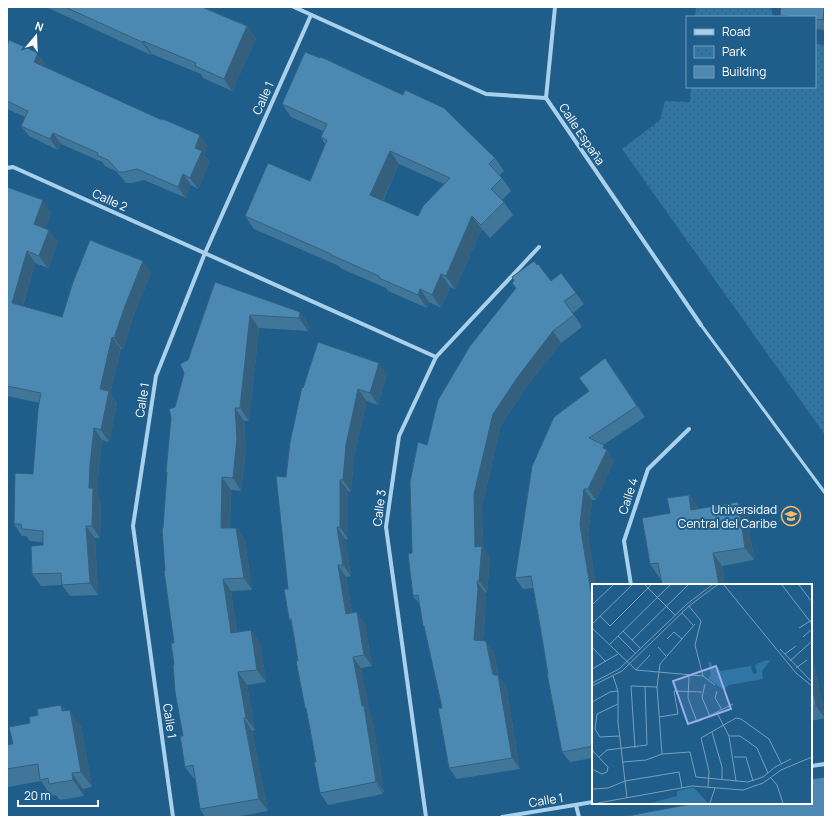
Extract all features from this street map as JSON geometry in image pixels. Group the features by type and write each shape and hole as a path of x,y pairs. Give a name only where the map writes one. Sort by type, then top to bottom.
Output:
{"street":[{"name":"Calle España","path":"294,7 486,94 546,98 701,325"},
{"path":"546,98 555,7"},
{"name":"Calle 1","path":"173,817 134,526 156,376 205,253 311,14"},
{"name":"Calle 2","path":"7,168 13,167 436,357"},
{"name":"Calle 3","path":"426,817 386,527 399,436 436,357 539,247"},
{"name":"Calle 4","path":"631,584 624,541 648,469 688,429"},
{"path":"812,766 825,764"},
{"name":"Calle 1","path":"502,817 592,802"},
{"path":"576,805 579,817"}],"lane":[{"path":"701,325 825,493"}],"green space":[{"path":"696,7 771,7 773,16 695,16"},
{"path":"816,44 825,45 825,435 622,149 660,120 665,101 690,102 691,88 816,88"}],"building":[{"path":"65,7 204,7 247,26 224,79 195,66 196,63 143,41 142,42"},
{"path":"781,7 824,7 823,20 816,19 816,16 780,15"},
{"path":"9,40 38,53 34,62 162,120 163,119 200,135 195,148 202,151 190,178 183,174 178,187 137,169 119,172 108,160 97,155 98,153 53,133 50,139 21,126 28,111 7,101 7,46"},
{"path":"305,52 320,58 321,57 403,95 405,90 444,108 495,158 489,164 502,178 491,189 504,202 481,225 472,216 446,276 441,274 432,295 420,289 418,295 245,216 268,163 310,181 327,140 321,137 327,124 282,104","holes":["390,151 450,178 423,206 418,216 370,195"]},
{"path":"7,187 43,200 34,224 49,230 39,256 27,251 12,303 62,317 73,282 90,240 143,261 114,338 112,337 100,389 109,391 101,430 94,428 90,465 89,488 93,488 92,526 86,526 90,583 62,585 61,573 32,574 31,546 43,545 43,531 22,529 21,524 14,524 15,473 33,474 38,409 41,393 7,386"},
{"path":"534,261 551,281 561,273 576,293 564,301 574,315 553,331 517,378 493,414 474,494 475,547 482,546 479,581 477,581 478,589 474,640 486,641 493,675 498,675 512,758 449,768 438,708 442,708 423,626 418,595 413,596 408,554 412,553 410,482 418,442 427,445 438,400 470,346 516,288 512,283 514,281 512,277"},
{"path":"215,282 300,312 299,318 250,315 240,408 235,408 237,438 233,478 222,477 221,528 236,528 244,578 223,579 231,633 251,630 257,670 238,672 246,718 244,718 259,799 200,809 193,765 185,767 180,736 183,736 175,692 174,665 171,643 174,643 164,571 162,529 171,418 169,409 175,407 184,373 180,364 188,360"},
{"path":"318,342 379,363 370,393 358,389 346,445 343,480 340,480 340,527 337,527 343,565 338,565 346,614 357,612 364,655 353,657 362,706 364,706 376,781 320,793 314,762 316,762 296,661 298,661 291,619 289,619 284,589 288,589 276,476 286,477 290,442 302,387 303,388"},
{"path":"605,358 637,406 589,438 604,445 603,448 607,450 588,489 584,489 580,525 592,598 592,746 562,752 547,674 531,576 515,578 532,466 554,417 589,391 579,378"},
{"path":"689,495 691,510 738,502 745,548 713,553 719,584 662,584 658,563 650,564 642,518 670,513 667,498"},
{"path":"812,684 816,706 812,706"},
{"path":"61,705 62,711 70,710 81,772 72,773 73,780 49,784 48,778 40,780 38,764 7,769 7,745 13,744 9,727 30,723 29,717 38,715 37,709"},
{"path":"825,777 825,817 622,817 691,804 812,804 812,779"}],"place":[{"name":"Universidad Central del Caribe","path":"791,516"}]}
